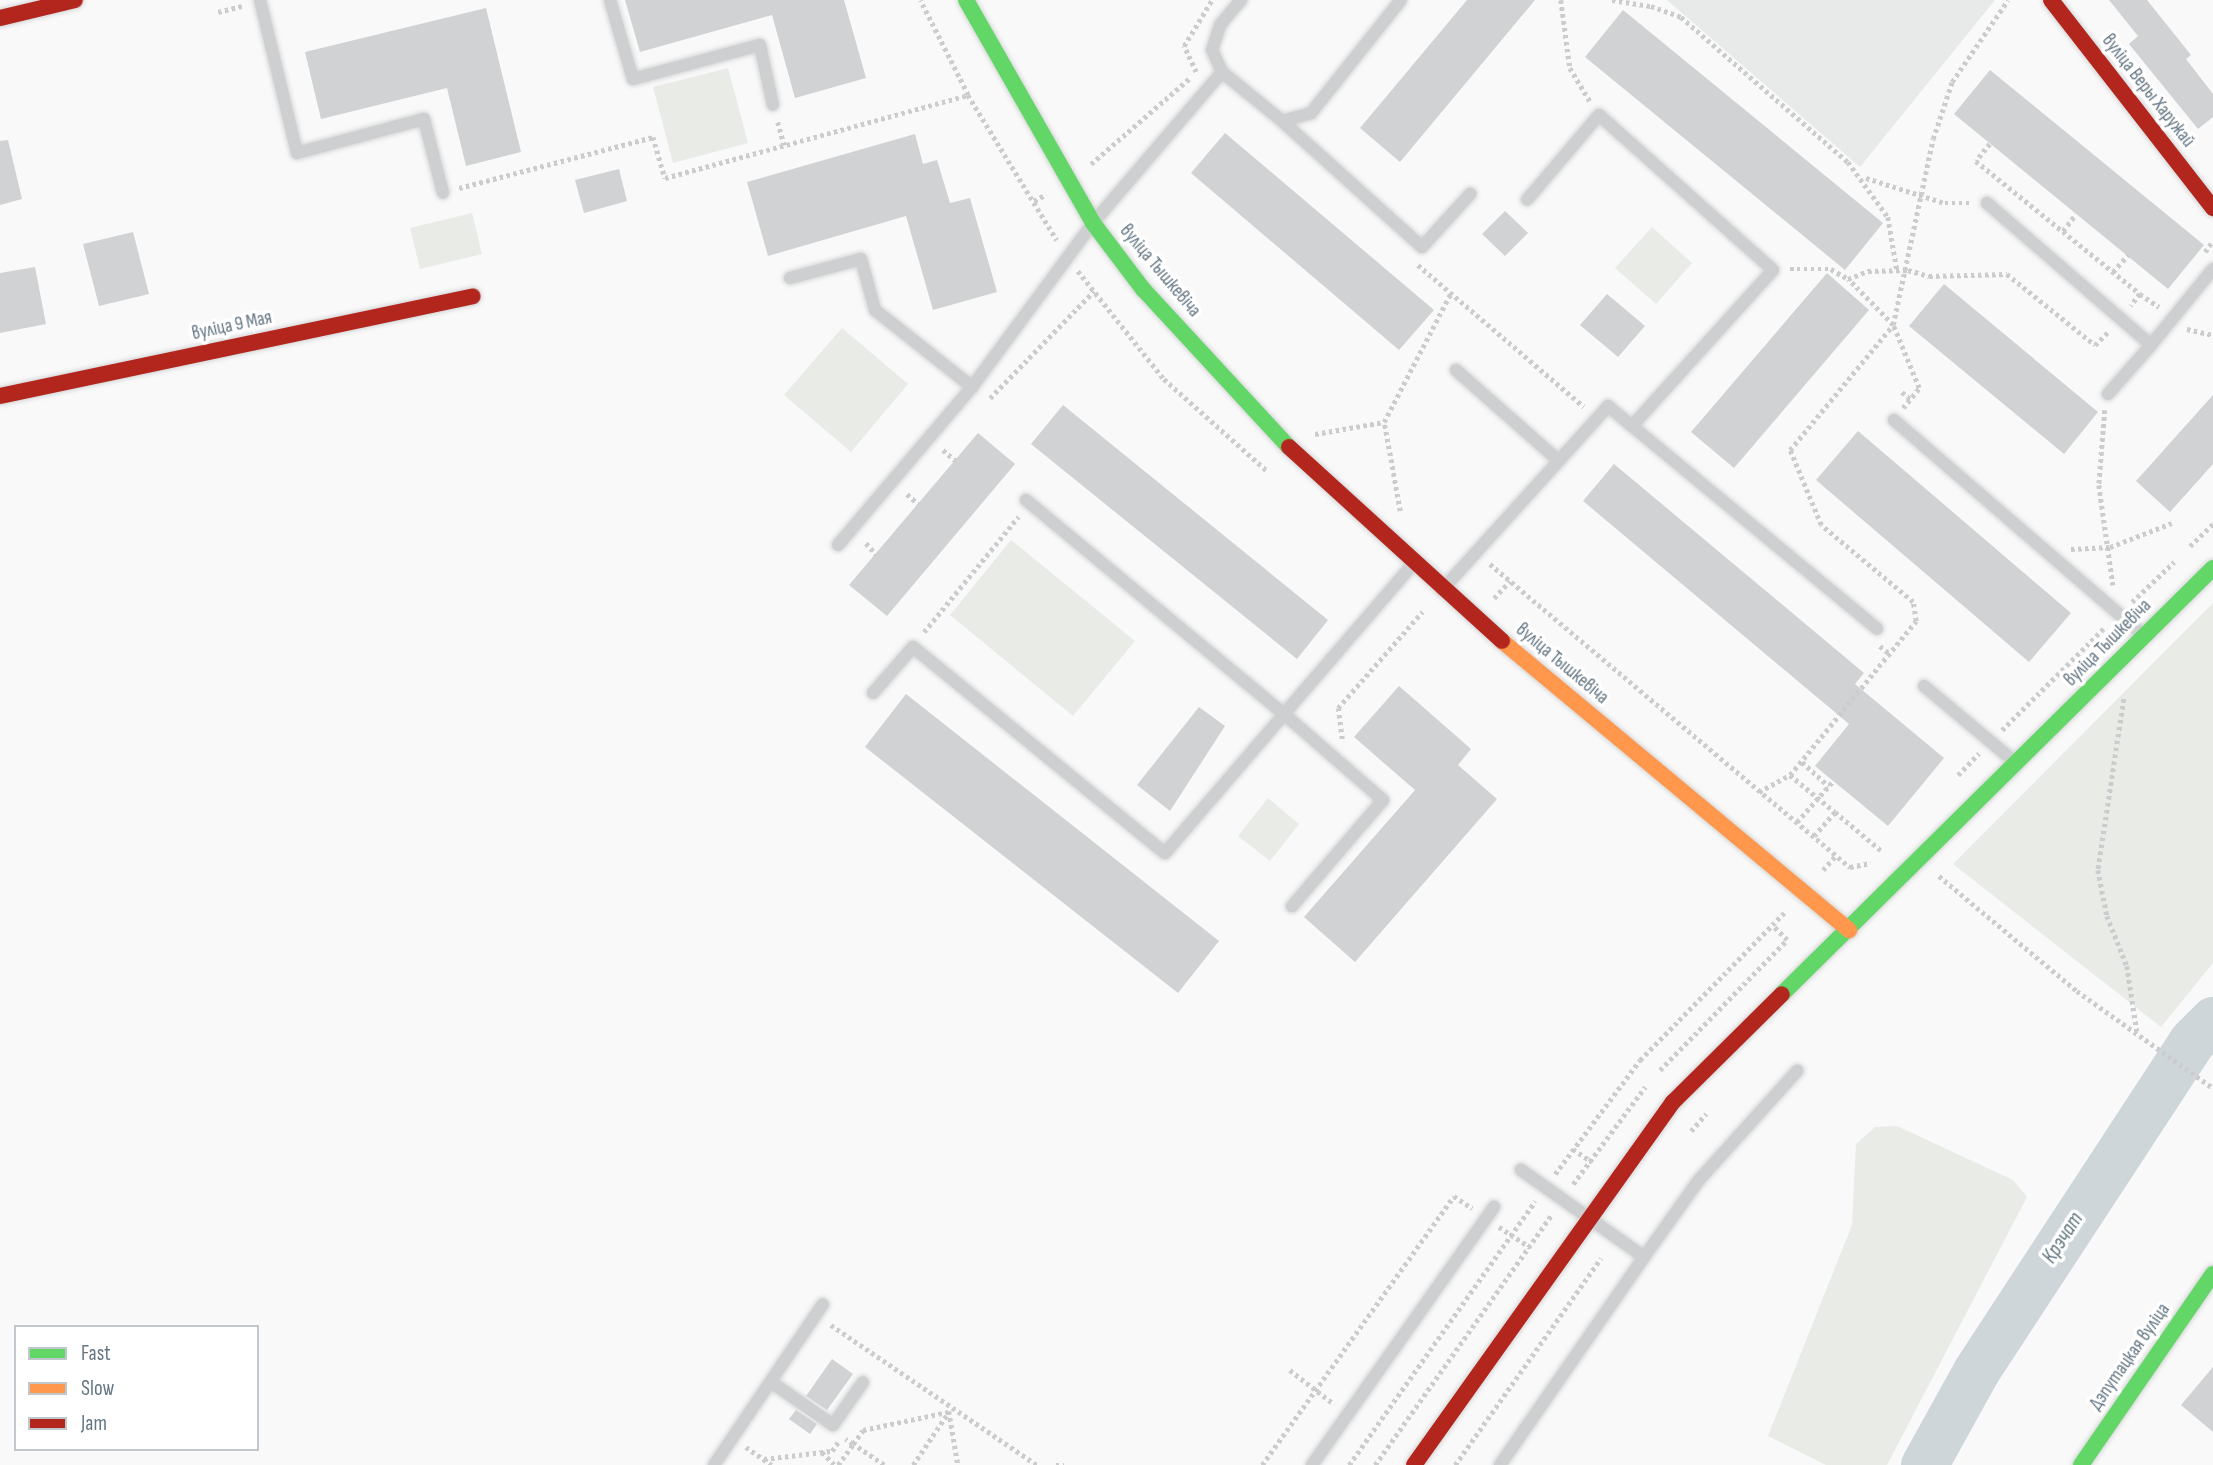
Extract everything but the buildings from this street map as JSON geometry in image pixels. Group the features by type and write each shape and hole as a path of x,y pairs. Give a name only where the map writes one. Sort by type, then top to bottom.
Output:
{"street":[{"path":"0,18 75,0"},
{"name":"вуліца Тышкевіча","path":"966,0 1093,223 1143,289 1280,439 1442,591 1849,930 2213,568"},
{"name":"вуліца Веры Харужай","path":"2051,0 2213,208"},
{"name":"вуліца 9 Мая","path":"0,396 473,296"},
{"path":"1414,1465 1673,1102 1849,930"},
{"name":"Дэпутацкая вуліца","path":"2081,1465 2213,1274"}],"lane":[{"path":"260,0 297,153 424,119 443,192"},
{"path":"610,0 633,79 760,45 773,105"},
{"path":"1241,0 1220,25 1212,50 1222,72 1282,121 1422,247 1470,194"},
{"path":"1282,121 1311,113 1401,0"},
{"path":"838,545 972,387 1093,223 1222,72"},
{"path":"1527,200 1599,115 1773,270 1632,426"},
{"path":"1987,202 2151,345"},
{"path":"790,278 861,259 875,310 972,387"},
{"path":"2108,394 2213,269"},
{"path":"1456,370 1559,460"},
{"path":"1442,591 1608,406 1877,629"},
{"path":"1894,420 2049,551 2144,637"},
{"path":"1027,501 1284,714 1382,800 1292,906"},
{"path":"873,693 913,647 1165,853 1412,565"},
{"path":"1924,686 2016,763"},
{"path":"1500,1465 1699,1180 1797,1071"},
{"path":"1521,1170 1643,1257"},
{"path":"1312,1465 1490,1212"},
{"path":"715,1465 820,1309"},
{"path":"771,1382 832,1425 863,1382"}],"path":[{"path":"443,192 653,137 665,178 968,95 920,0"},
{"path":"1210,85 1196,72 1184,46 1212,0"},
{"path":"1561,0 1570,68 1599,115"},
{"path":"1612,0 1651,6 1681,18 1865,178 1888,217 1898,270"},
{"path":"1759,792 1790,775 1802,762 1916,621 1913,602 1821,525 1790,450 1893,325 1952,82 2008,0"},
{"path":"1068,179 1196,72"},
{"path":"1865,178 1945,202 1987,202"},
{"path":"2063,231 2076,214"},
{"path":"2113,272 2127,255"},
{"path":"1773,270 1831,269 1848,279 1893,325 1919,388"},
{"path":"1848,279 1908,270"},
{"path":"988,400 1094,291"},
{"path":"1397,551 1402,521 1384,422 1451,293"},
{"path":"1902,392 1910,399"},
{"path":"2104,601 2113,588 2110,547 2098,485 2108,394"},
{"path":"1280,439 1384,422"},
{"path":"936,459 952,440"},
{"path":"943,450 955,460"},
{"path":"898,504 914,485"},
{"path":"907,494 918,504"},
{"path":"913,647 1027,501"},
{"path":"2049,551 2110,547 2172,523"},
{"path":"1952,781 2213,524"},
{"path":"872,535 864,545 876,554"},
{"path":"1476,552 1850,867 1868,865 1889,846"},
{"path":"1346,768 1338,708 1423,611"},
{"path":"2115,666 2126,686 2098,870 2107,916 2127,966 2137,1031"},
{"path":"1797,822 1831,783 1802,762"},
{"path":"1790,775 1883,852"},
{"path":"1814,836 1835,812"},
{"path":"1349,1465 1545,1188 1640,1060 1773,926 1836,855"},
{"path":"1919,859 2077,990 2154,1043 2211,1087"},
{"path":"1773,926 1787,940"},
{"path":"1262,1465 1454,1196 1490,1212"},
{"path":"820,1309 950,1410 1037,1465"},
{"path":"822,1452 837,1465 863,1430 950,1410"},
{"path":"913,1465 950,1410"},
{"path":"950,1410 958,1465"},
{"path":"851,1423 863,1430"},
{"path":"828,1457 846,1429"},
{"path":"842,1436 884,1465"},
{"path":"738,1455 744,1446 772,1465"},
{"path":"764,1459 832,1451"},
{"path":"1056,1465 1065,1465"}],"shaded area":[{"path":"1667,0 1995,0 1860,167"},
{"path":"728,68 748,143 673,163 653,87"},
{"path":"472,213 482,254 420,269 410,228"},
{"path":"1652,227 1692,263 1656,304 1615,268"},
{"path":"842,328 908,384 851,452 784,395"},
{"path":"1011,540 1135,641 1073,716 950,615"},
{"path":"2213,603 2213,963 2161,1027 1953,864"},
{"path":"1268,798 1299,824 1270,861 1238,836"},
{"path":"1897,1126 2013,1180 2027,1197 1887,1465 1826,1465 1768,1436 1852,1225 1856,1144 1875,1127"}],"waterway":[{"name":"Крэчат","path":"1924,1465 1976,1371 2192,1041 2213,1020"}],"traffic: fast":[{"path":"966,0 1093,223 1143,289 1289,447"},
{"path":"1782,994 2213,568"},
{"path":"2081,1465 2213,1274"}],"traffic: slow":[{"path":"1502,641 1849,930"}],"traffic: jam":[{"path":"0,18 75,0"},
{"path":"2051,0 2213,208"},
{"path":"0,396 473,296"},
{"path":"1289,447 1502,641"},
{"path":"1414,1465 1673,1102 1782,994"}]}
